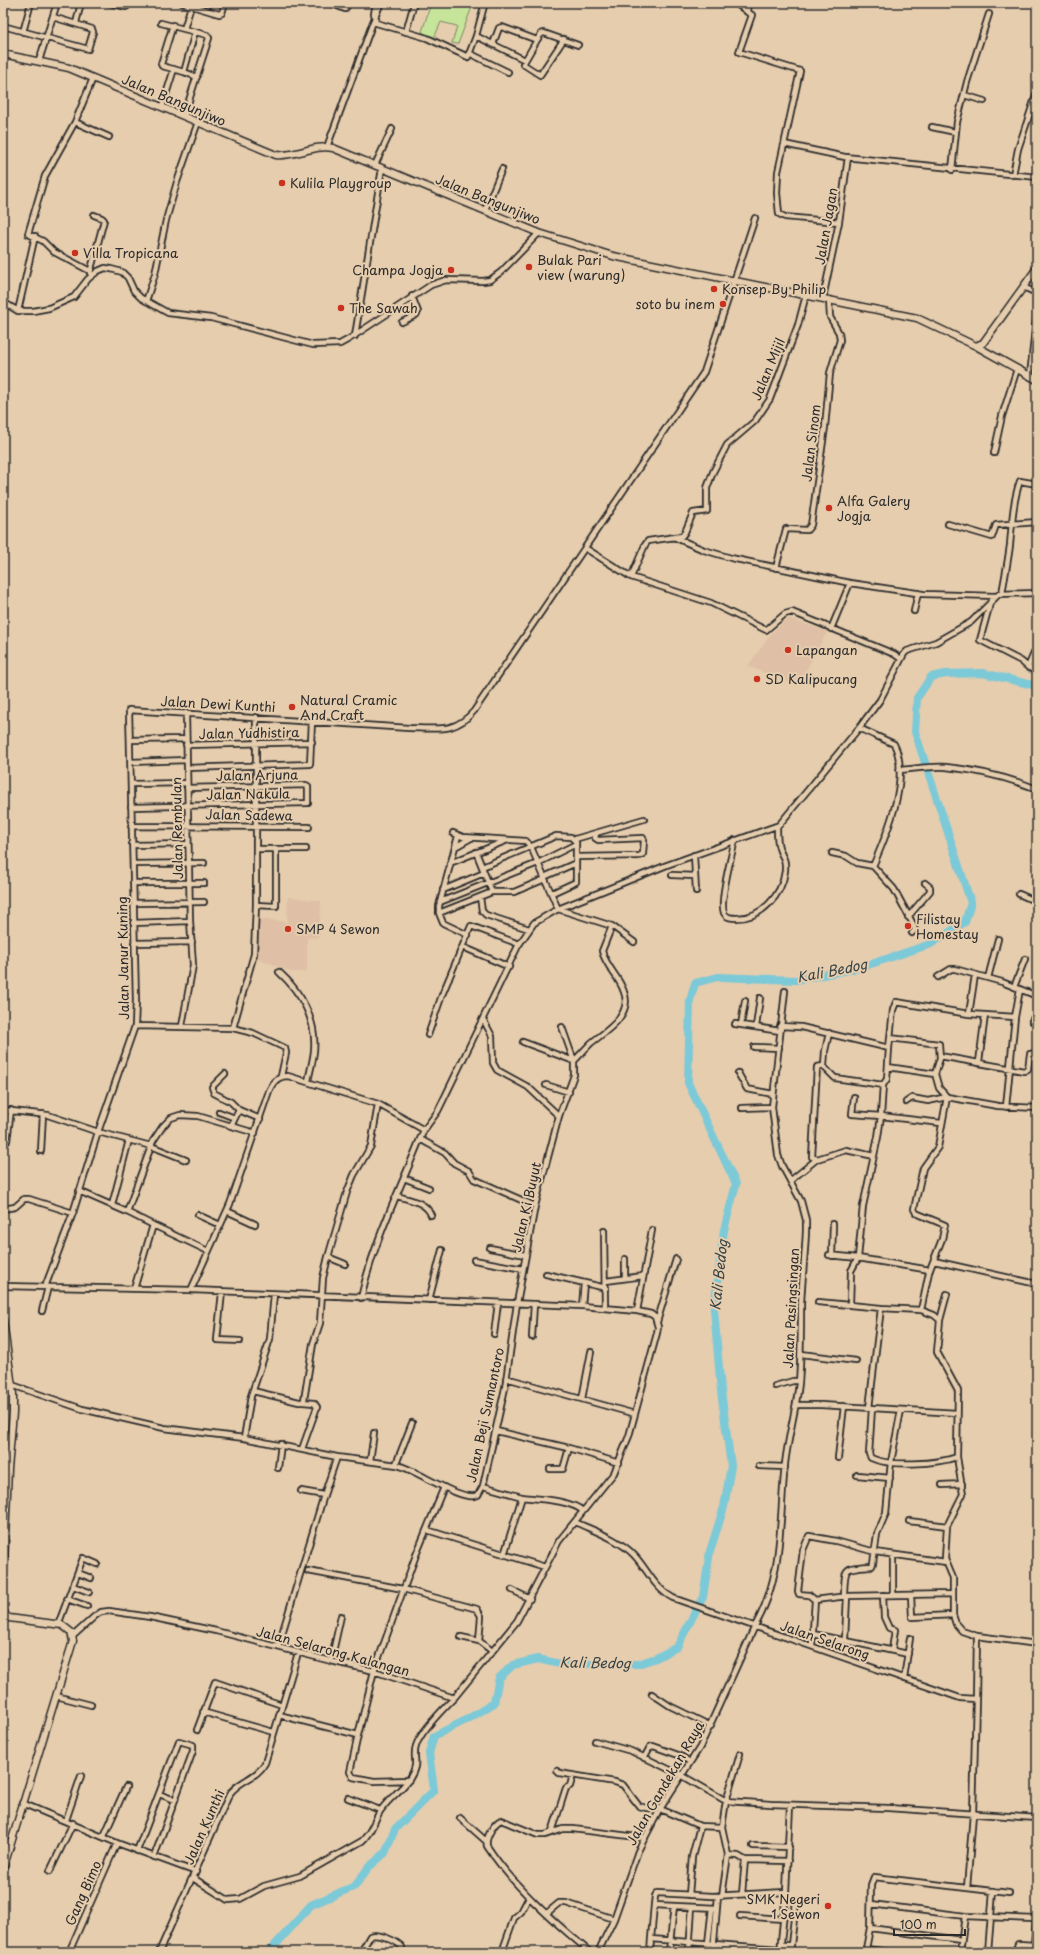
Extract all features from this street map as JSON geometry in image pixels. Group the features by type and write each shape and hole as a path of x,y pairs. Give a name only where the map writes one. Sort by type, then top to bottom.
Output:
{"main road":[{"name":"Jalan Bangunjiwo","path":"3,54 69,68 276,154 295,155 326,147 378,166 539,233 614,256 917,318 976,346 1037,380"},
{"path":"976,346 983,343 1037,268"},
{"path":"983,343 983,350"},
{"path":"3,1320 12,1385 13,1413 11,1439 6,1469 3,1588"},
{"path":"3,1608 4,1614 9,1618 58,1625 71,1632 73,1636 73,1645 22,1803 3,1869"}],"street":[{"path":"3,11 6,3"},
{"path":"23,32 31,3"},
{"path":"39,61 57,3"},
{"path":"76,23 81,3"},
{"path":"110,3 126,7 132,3"},
{"path":"182,3 191,6 200,6 220,14 225,3"},
{"path":"330,3 345,9 349,3"},
{"path":"374,20 376,3"},
{"path":"326,147 381,3"},
{"path":"406,32 414,3"},
{"path":"374,20 427,38 468,57 476,36 484,6 483,3"},
{"path":"735,3 752,16 739,52 800,71 777,181 779,214 785,217 839,222"},
{"path":"747,12 748,3"},
{"path":"184,29 191,6"},
{"path":"952,170 956,132 964,95 989,14"},
{"path":"3,26 88,49 93,29 53,17"},
{"path":"161,22 208,36 209,38 184,116"},
{"path":"174,25 161,64 162,66 197,77"},
{"path":"493,44 499,28 502,27 537,40"},
{"path":"184,72 195,32"},
{"path":"564,39 540,74 523,66 525,60 542,33 564,39 578,45"},
{"path":"476,36 525,60"},
{"path":"469,53 508,72"},
{"path":"162,107 174,70"},
{"path":"90,271 54,252 35,236 28,234 44,176 75,122 93,78"},
{"path":"1013,175 1018,149 1037,92"},
{"path":"964,95 984,101"},
{"path":"75,122 109,137"},
{"path":"146,301 156,274 166,220 177,182 198,122"},
{"path":"932,127 956,132"},
{"path":"355,336 378,166 392,129"},
{"path":"784,144 848,157 890,161 952,170 1037,177"},
{"name":"Jalan Jagan","path":"826,299 848,157"},
{"path":"485,210 502,169"},
{"path":"88,279 104,220 94,215"},
{"name":"Jalan Dewi Kunthi","path":"129,710 416,728 445,728 459,726 474,711 704,372 754,218"},
{"path":"3,302 18,311 33,311 61,304 74,297 88,279 104,268 122,272 128,278 134,291 146,301 168,313 212,318 313,345 340,344 355,336 412,296 431,285 446,280 490,280 501,272 539,233"},
{"path":"18,311 35,236"},
{"path":"1023,287 1037,293"},
{"name":"Jalan Mijil","path":"676,538 685,532 693,513 707,511 707,488 727,444 755,421 770,399 798,325 806,295"},
{"path":"402,322 416,315 418,312 412,296"},
{"name":"Jalan Sinom","path":"776,568 786,529 808,529 811,525 825,427 830,373 840,340 839,333 830,317 826,299"},
{"path":"1030,376 1037,310"},
{"path":"994,453 1002,416 1017,370"},
{"path":"1002,594 1009,558 1015,499 1020,481 1037,484"},
{"path":"948,524 992,537 996,525 1012,522 1037,522"},
{"path":"631,577 648,541 656,538 676,538 704,550 830,580 918,593 996,596"},
{"path":"585,548 631,577 711,603 766,630 789,612 811,619 831,629 894,654 901,659"},
{"path":"831,629 850,583"},
{"path":"914,611 918,593"},
{"path":"894,654 936,642 971,622 996,596 1002,594 1037,593"},
{"path":"991,600 980,640 1037,671"},
{"path":"361,1298 366,1273 382,1229 424,1130 438,1111 519,944 529,929 540,919 558,909 694,855 776,826 782,822 880,700 901,659 907,651"},
{"path":"1028,667 1035,651 1037,651"},
{"name":"Jalan Janur Kuning","path":"42,1311 46,1287 73,1213 98,1132 135,1026 136,1000 129,710"},
{"name":"Jalan Rembulan","path":"182,1026 193,965 190,921 186,713"},
{"path":"233,1028 253,960 256,905 256,717"},
{"name":"Jalan Yudhistira","path":"256,765 311,763 312,721"},
{"path":"859,728 894,744 896,748 899,770 900,784 897,798 884,840 873,866"},
{"path":"130,740 186,739"},
{"name":"Jalan Yudhistira","path":"186,745 312,742"},
{"path":"131,762 187,760"},
{"path":"187,768 256,765"},
{"path":"899,770 944,767 989,775 1037,789"},
{"name":"Jalan Arjuna","path":"131,784 187,786 307,785 308,804"},
{"name":"Jalan Nakula","path":"131,807 308,804"},
{"path":"440,902 538,863 575,842 644,819"},
{"name":"Jalan Sadewa","path":"131,826 188,825 226,828 309,827"},
{"path":"735,840 724,894 723,910 730,918 742,918 763,912 781,885 785,871 785,857 779,849 776,826"},
{"path":"439,913 492,892 514,892 545,878 576,860 639,856 642,854 644,838 598,840 595,838 596,834"},
{"path":"468,935 443,923 439,913 440,902 455,847 456,835 471,838 525,840 531,847 558,909"},
{"path":"482,867 556,836 567,836 575,842 576,882 552,893"},
{"path":"455,847 471,838"},
{"path":"450,863 512,839"},
{"path":"132,845 188,844"},
{"path":"256,849 306,849"},
{"path":"256,905 276,906 276,849"},
{"path":"476,852 492,892"},
{"path":"832,853 846,856 857,863 873,866 894,889 914,928 912,933"},
{"path":"694,855 696,891"},
{"path":"133,864 204,863"},
{"path":"443,890 484,873"},
{"path":"672,876 695,876"},
{"path":"908,917 930,890 925,882"},
{"path":"133,883 204,883"},
{"path":"1019,894 1037,902"},
{"path":"480,898 482,911 486,915 529,929"},
{"path":"134,903 204,902"},
{"path":"558,909 612,926 634,942"},
{"path":"134,923 190,921"},
{"path":"428,1035 471,926 473,925 519,944"},
{"path":"574,1062 585,1049 614,1025 621,1016 625,1003 625,992 607,966 602,951 612,926"},
{"path":"988,978 998,939"},
{"path":"134,942 192,944"},
{"path":"463,947 509,967"},
{"path":"1014,987 1025,958"},
{"path":"938,976 952,968 988,978 1037,996"},
{"path":"279,972 291,983 302,998 308,1012 314,1044 308,1081"},
{"path":"969,1014 975,975"},
{"path":"1006,1107 1015,1017 1020,990"},
{"name":"Jalan Pasingsingan","path":"756,1627 768,1601 777,1558 781,1536 785,1467 801,1405 799,1381 802,1354 806,1220 801,1201 778,1154 772,1107 785,992"},
{"path":"756,1027 760,998"},
{"path":"741,1025 745,1001"},
{"path":"850,1304 851,1271 858,1258 865,1196 881,1116 883,1086 886,1083 890,1038 896,1002 960,1014 1015,1017"},
{"path":"1032,1021 1037,1012"},
{"path":"979,1062 985,1015"},
{"path":"483,1019 492,1036 493,1063 497,1070 528,1087 559,1116"},
{"path":"735,1024 756,1027 789,1027 829,1033 889,1048"},
{"path":"135,1026 233,1028 253,1033 285,1048 286,1053 281,1076 271,1086 227,1211 191,1290"},
{"path":"562,1028 574,1062"},
{"path":"829,1033 825,1050 824,1066 835,1078 883,1086"},
{"path":"890,1038 939,1043 940,1056 935,1074 939,1088 947,1097"},
{"path":"523,1042 574,1062"},
{"path":"754,1047 779,1048"},
{"path":"940,1056 1027,1071 1030,1054 1037,1053"},
{"name":"Jalan Ki Buyut","path":"517,1303 535,1206 559,1116 574,1075 574,1062"},
{"path":"817,1159 813,1158 812,1154 817,1067 824,1066"},
{"path":"888,1067 935,1074"},
{"path":"738,1073 747,1089 773,1094"},
{"path":"225,1074 215,1083 212,1090 220,1097 231,1102 239,1110 260,1119"},
{"path":"281,1076 308,1081 378,1104 424,1130"},
{"path":"546,1085 569,1092"},
{"path":"854,1097 852,1114 942,1123"},
{"path":"921,1310 930,1270 945,1225 916,1213 914,1208 923,1168 937,1150 947,1097"},
{"path":"906,1102 912,1098 928,1100 947,1097 1006,1107 1037,1108"},
{"path":"303,1402 313,1344 320,1322 328,1257 347,1192 354,1175 371,1146 378,1104"},
{"path":"742,1108 772,1107"},
{"path":"3,1110 43,1114 98,1132 151,1146 186,1160"},
{"path":"7,1141 12,1110"},
{"path":"231,1126 239,1110"},
{"path":"219,1112 235,1118"},
{"path":"41,1151 43,1114"},
{"path":"127,1212 151,1146 163,1126 175,1116 198,1116 255,1132"},
{"path":"420,1139 445,1153 452,1161 469,1171 474,1179 535,1206"},
{"path":"112,1205 129,1140"},
{"path":"791,1180 817,1159 843,1150 874,1156"},
{"path":"404,1178 429,1188"},
{"path":"80,1191 208,1251"},
{"path":"397,1196 423,1205 428,1208 432,1215"},
{"path":"3,1209 15,1207 24,1199 29,1199 73,1213"},
{"path":"227,1211 255,1224"},
{"path":"198,1215 220,1225"},
{"path":"833,1224 830,1256 858,1258 930,1270"},
{"path":"134,1289 153,1225"},
{"path":"637,1310 652,1230"},
{"path":"604,1232 606,1281 605,1307"},
{"path":"490,1248 525,1255"},
{"path":"429,1300 442,1250"},
{"path":"328,1257 345,1264"},
{"path":"625,1259 625,1278"},
{"path":"193,1878 228,1900 240,1899 264,1886 300,1876 362,1841 369,1833 380,1810 394,1793 409,1780 416,1764 416,1746 432,1722 518,1621 530,1599 544,1567 559,1541 614,1473 619,1464 635,1414 657,1333 657,1322 676,1259"},
{"path":"474,1260 523,1270"},
{"path":"934,1261 1037,1284"},
{"path":"546,1274 606,1288"},
{"path":"606,1281 643,1276"},
{"path":"582,1306 584,1283"},
{"path":"3,1286 191,1290 605,1307 637,1310 651,1314 657,1322"},
{"path":"222,1292 217,1340 219,1342 240,1341"},
{"path":"244,1438 253,1391 270,1339 274,1294"},
{"path":"947,1294 940,1320 937,1352 958,1390 957,1457 962,1484 962,1497 947,1526 946,1562 952,1573 954,1594 953,1615 959,1628 977,1636 1037,1644"},
{"path":"818,1302 921,1310 940,1320"},
{"path":"494,1334 498,1303"},
{"name":"Jalan Beji Sumantoro","path":"444,1487 473,1497 481,1491 483,1486 496,1431 506,1378 517,1303"},
{"path":"532,1337 534,1304"},
{"path":"881,1308 870,1408 870,1456 873,1460 891,1462 935,1463 957,1457"},
{"path":"582,1399 591,1352"},
{"path":"802,1354 856,1361"},
{"path":"506,1378 635,1414"},
{"path":"775,1386 793,1381 799,1381"},
{"path":"12,1385 82,1409 164,1428 244,1438 281,1444 337,1457 405,1466 444,1487 403,1589 374,1671 350,1772 353,1777 374,1781 409,1780"},
{"path":"253,1391 314,1403 317,1406 302,1449"},
{"path":"801,1405 844,1406 957,1413"},
{"path":"838,1458 844,1406"},
{"path":"845,1640 845,1579 847,1571 854,1566 872,1566 877,1534 886,1513 891,1462 901,1410"},
{"path":"396,1464 412,1423"},
{"path":"496,1431 570,1448 619,1464"},
{"path":"370,1461 374,1433"},
{"path":"3,1439 11,1439"},
{"path":"278,1468 281,1444"},
{"path":"550,1469 563,1468 570,1448"},
{"path":"278,1648 324,1495 337,1457"},
{"path":"759,1466 785,1467"},
{"path":"856,1475 890,1478"},
{"path":"942,1485 962,1484"},
{"path":"483,1486 522,1497 549,1500 574,1506 583,1511"},
{"path":"301,1491 324,1495"},
{"path":"504,1555 522,1497"},
{"path":"908,1521 947,1526"},
{"name":"Jalan Selarong","path":"575,1522 623,1546 641,1563 662,1592 673,1598 960,1698 976,1699"},
{"path":"427,1530 544,1567"},
{"path":"946,1562 875,1552 851,1544 809,1536 803,1550 798,1591 799,1594 809,1595 816,1600 845,1596 883,1594 954,1594"},
{"path":"893,1555 893,1595"},
{"path":"58,1625 83,1558 97,1564"},
{"path":"308,1571 403,1589 477,1609 481,1616 479,1641"},
{"path":"78,1572 91,1578"},
{"path":"73,1586 89,1592"},
{"path":"512,1590 530,1599"},
{"path":"883,1594 885,1624 889,1628 895,1630 892,1650"},
{"path":"911,1595 911,1617 953,1615"},
{"path":"67,1599 87,1606"},
{"path":"812,1646 816,1600"},
{"name":"Jalan Selarong Kalangan","path":"73,1636 101,1612 150,1617 216,1631 331,1662 374,1671 454,1698"},
{"path":"331,1662 341,1616"},
{"name":"Jalan Gandekan Raya","path":"598,1952 614,1919 630,1870 645,1838 660,1809 682,1776 711,1726 756,1627"},
{"path":"813,1634 908,1654"},
{"path":"966,1888 972,1814 977,1636"},
{"path":"461,1638 479,1641 492,1651"},
{"path":"904,1679 910,1638"},
{"name":"Jalan Kunthi","path":"159,1952 233,1789 255,1775 263,1767 298,1653"},
{"path":"197,1730 215,1682 282,1705"},
{"path":"652,1694 670,1706 711,1726"},
{"path":"56,1696 91,1705"},
{"path":"203,1712 273,1732"},
{"path":"279,1715 358,1734"},
{"path":"137,1851 179,1741 194,1745 154,1857"},
{"path":"595,1741 630,1751 682,1776 726,1801 790,1805 888,1808 1037,1818"},
{"path":"644,1758 650,1746 653,1746 680,1756 690,1762"},
{"path":"707,1952 714,1908 720,1896 728,1855 722,1827 726,1801 740,1754"},
{"path":"557,1771 616,1782 623,1785 639,1806 660,1809 700,1826 722,1827"},
{"path":"552,1832 566,1788 570,1786 573,1775"},
{"path":"66,1820 81,1776"},
{"path":"104,1836 126,1787"},
{"path":"159,1794 175,1800"},
{"path":"348,1798 380,1810"},
{"path":"22,1803 66,1820 137,1851 196,1872"},
{"path":"780,1949 786,1892 790,1805"},
{"path":"460,1818 486,1841 488,1848 529,1897 590,1952"},
{"path":"486,1841 500,1820 510,1822 538,1835 545,1835 563,1829 573,1829 645,1838"},
{"path":"50,1871 73,1823"},
{"path":"689,1895 692,1857 700,1826"},
{"name":"Gang Bimo","path":"69,1952 117,1843"},
{"path":"753,1846 789,1847"},
{"path":"728,1855 738,1856 745,1860 788,1861"},
{"path":"742,1894 745,1860"},
{"path":"890,1952 866,1950 870,1928 872,1881 876,1876 1009,1893"},
{"path":"988,1952 993,1891"},
{"path":"650,1952 655,1896 657,1893 720,1896 786,1892"},
{"path":"502,1952 514,1918 521,1912 529,1897"},
{"path":"790,1952 796,1901"},
{"path":"547,1913 560,1903 566,1903 614,1919"},
{"path":"871,1904 965,1916 1034,1919 1036,1922 1035,1945 1018,1944 1015,1952"},
{"path":"654,1905 714,1908"},
{"path":"669,1952 674,1906"},
{"path":"689,1952 692,1907"},
{"path":"713,1952 714,1908"},
{"path":"740,1916 784,1918"},
{"path":"960,1952 965,1916"},
{"path":"870,1928 962,1940"},
{"path":"362,1952 373,1935 397,1943 402,1947 402,1952"},
{"path":"651,1939 780,1949 791,1945"},
{"path":"732,1946 732,1952"}],"shaded area":[{"name":"Lapangan","path":"788,618 827,632 797,686 748,666 771,634"},
{"name":"SMP 4 Sewon","path":"288,897 321,901 319,937 307,938 307,972 291,972 255,957 257,919 287,922"}],"green space":[{"path":"431,3 473,4 458,44 452,43 457,26 441,22 434,38 422,32"}],"waterway":[{"name":"Kali Bedog","path":"269,1952 311,1905 355,1886 368,1868 385,1853 395,1829 434,1790 429,1753 434,1736 468,1719 494,1703 499,1678 513,1665 538,1659 560,1664 638,1664 656,1658 677,1647 703,1597 710,1551 724,1507 731,1466 721,1391 714,1309 724,1230 736,1184 688,1083 690,1001 695,983 718,977 796,980 859,968 931,944 965,922 971,903 915,732 917,698 931,677 946,674 983,673 1037,686"}],"place":[{"name":"Kulila Playgroup","path":"282,183"},
{"name":"Villa Tropicana","path":"75,253"},
{"name":"Bulak Pari view (warung)","path":"529,267"},
{"name":"Champa Jogja","path":"451,270"},
{"name":"Konsep By Philip","path":"714,289"},
{"name":"soto bu inem","path":"723,304"},
{"name":"The Sawah","path":"341,308"},
{"name":"Alfa Galery Jogja","path":"829,508"},
{"name":"Lapangan","path":"788,650"},
{"name":"SD Kalipucang","path":"757,679"},
{"name":"Natural Cramic And Craft","path":"292,707"},
{"name":"Filistay Homestay","path":"908,926"},
{"name":"SMP 4 Sewon","path":"288,929"},
{"name":"SMK Negeri 1 Sewon","path":"828,1906"}]}
